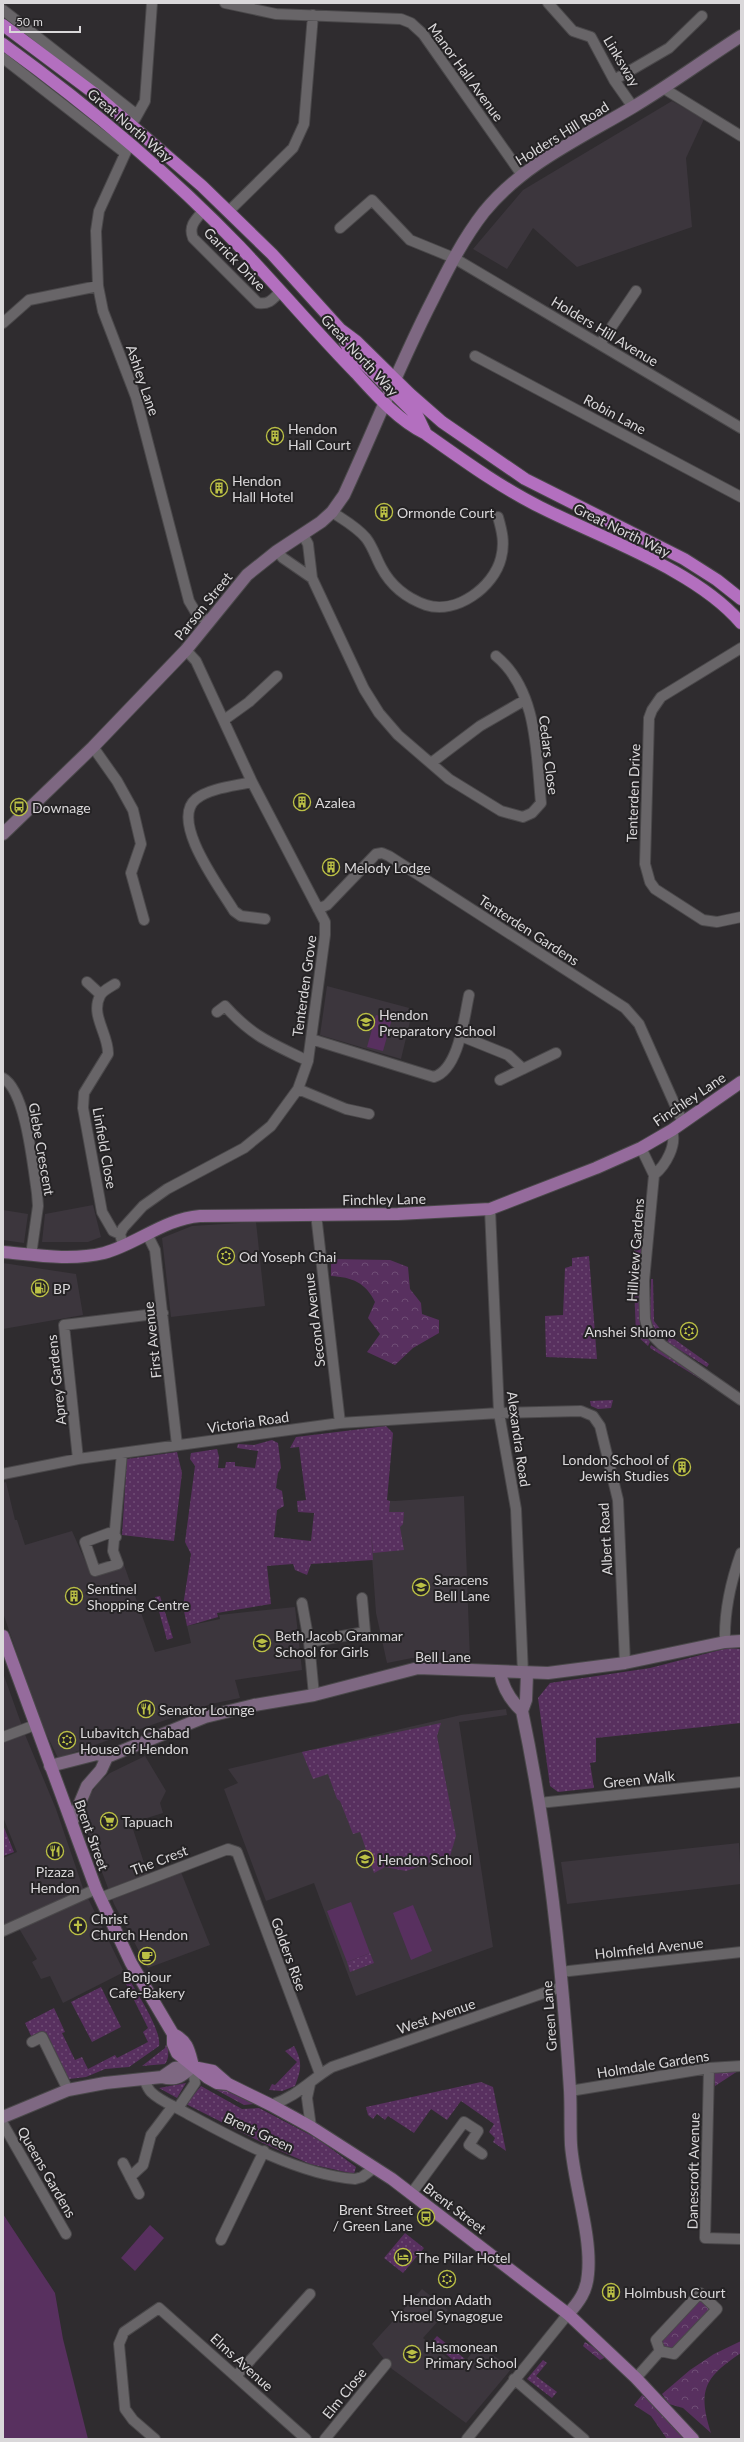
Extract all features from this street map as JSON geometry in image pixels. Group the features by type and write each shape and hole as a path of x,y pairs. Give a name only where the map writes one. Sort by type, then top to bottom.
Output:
{"highway":[{"name":"Great North Way","path":"3,25 134,119 272,254 340,329 356,341 395,380 442,422 506,468 558,498 684,559 717,580 741,599"},
{"name":"Great North Way","path":"3,44 204,210 384,403 412,427 426,434 520,497 700,586 731,611 741,623"},
{"path":"340,329 348,348 418,418 426,434"}],"main road":[{"name":"Finchley Lane","path":"3,1252 31,1255 84,1256 104,1253 122,1240 147,1234 173,1221 192,1216 450,1213 490,1209 596,1168 641,1148 683,1123 741,1082"},
{"name":"Brent Street","path":"3,1636 98,1894 131,1963 173,2034 173,2044 177,2053 192,2066 217,2083 228,2084 311,2127 411,2194 568,2314 636,2378 693,2439"}],"street":[{"path":"134,119 145,101 152,3"},
{"name":"Manor Hall Avenue","path":"225,3 276,14 401,19 418,28 522,175"},
{"name":"Linksway","path":"548,3 573,31 591,37 614,80 633,107"},
{"name":"Great North Way","path":"3,10 134,119"},
{"path":"229,212 293,148 299,136 304,124 313,15"},
{"path":"614,80 670,48 702,16"},
{"name":"Holders Hill Road","path":"395,380 454,258 484,212 522,175 544,158 633,107 741,36"},
{"name":"Great North Way","path":"3,58 128,148"},
{"path":"662,88 741,136"},
{"name":"Ashley Lane","path":"128,148 99,211 96,231 98,286 103,310 136,397 189,601 195,611 208,622"},
{"name":"Holders Hill Avenue","path":"340,228 372,200 410,240 454,258 741,428"},
{"name":"Garrick Drive","path":"204,210 192,226 191,232 193,238 258,303 265,304 281,291"},
{"path":"3,323 29,300 98,286"},
{"path":"600,344 636,291"},
{"name":"Robin Lane","path":"475,356 741,496"},
{"name":"Parson Street","path":"3,834 93,747 186,650 247,575 277,551 303,535 332,512 344,495 395,380"},
{"path":"332,512 365,537 395,588 406,596 428,606 451,606 476,596 489,580 501,560 503,536 498,517"},
{"name":"Cedars Close","path":"303,535 308,544 312,578 364,689 379,713 398,735 449,779 501,811 516,817 523,817 532,813 541,803 532,718 522,690 509,668 496,656"},
{"path":"277,551 283,558 312,578"},
{"name":"Tenterden Drive","path":"741,648 661,697 652,710 649,718 645,864 650,882 655,889 703,920 717,922 741,917"},
{"name":"Tenterden Grove","path":"122,1240 126,1223 152,1199 167,1189 229,1158 262,1134 275,1121 298,1089 308,1060 326,928 318,909 252,782 196,661 186,650"},
{"path":"224,720 249,702 277,676"},
{"name":"Cedars Close","path":"431,763 480,726 525,700"},
{"path":"93,747 117,781 133,810 141,844 131,872 144,920"},
{"path":"252,782 204,795 192,803 188,818 199,855 234,911 241,916 265,919"},
{"name":"Tenterden Gardens","path":"318,909 327,905 376,854 382,853 388,856 625,1008 639,1024 683,1123"},
{"path":"87,982 100,994 115,984"},
{"name":"Linfield Close","path":"100,994 97,1010 108,1054 84,1093 83,1108 102,1212 113,1231 122,1240"},
{"path":"311,1039 434,1077 444,1072 449,1065 461,1036 469,995"},
{"path":"224,1005 242,1024 260,1038 308,1060"},
{"path":"461,1036 508,1056 523,1069"},
{"path":"500,1080 556,1052"},
{"name":"Glebe Crescent","path":"3,1078 12,1086 20,1105 37,1192 38,1206 31,1255"},
{"path":"298,1089 346,1109 369,1114"},
{"name":"Hillview Gardens","path":"672,1130 674,1142 659,1171 654,1175 644,1281 646,1325 652,1336 662,1345 711,1377 741,1400"},
{"path":"641,1148 654,1175"},
{"name":"Alexandra Road","path":"490,1209 499,1413 516,1509 525,1674"},
{"name":"Second Avenue","path":"316,1214 340,1423"},
{"name":"First Avenue","path":"147,1234 155,1250 177,1445"},
{"name":"Aprey Gardens","path":"78,1459 64,1325 163,1313"},
{"name":"Albert Road","path":"499,1413 581,1411 598,1420 605,1441 618,1500 625,1663"},
{"name":"Victoria Road","path":"3,1474 78,1459 340,1423 499,1413"},
{"path":"116,1537 122,1453"},
{"path":"725,1642 731,1582 741,1553"},
{"path":"309,1642 365,1632 362,1598"},
{"path":"302,1603 309,1642 314,1695"},
{"name":"Bell Lane","path":"50,1766 97,1754 107,1757 204,1717 254,1705 314,1695 418,1668 455,1668 525,1674 581,1670 625,1663 725,1642 741,1642"},
{"name":"Green Lane","path":"500,1673 502,1681 515,1704 522,1711"},
{"name":"Green Lane","path":"525,1674 526,1700 522,1711 539,1803 560,1972 570,2091 572,2147 589,2261 585,2291 578,2304 568,2314"},
{"path":"3,1737 35,1725"},
{"path":"72,1822 87,1786 101,1770 107,1757"},
{"name":"Green Walk","path":"539,1803 741,1782"},
{"name":"The Crest","path":"3,1931 98,1894 228,1849"},
{"name":"Golders Rise","path":"228,1849 237,1852 320,2074"},
{"name":"Holmfield Avenue","path":"560,1972 741,1952"},
{"name":"West Avenue","path":"271,2105 291,2098 310,2084 320,2074 332,2067 561,1987"},
{"path":"32,2042 42,2037 68,2090"},
{"path":"3,2117 68,2090 105,2083 162,2077 171,2080 181,2078 192,2066"},
{"path":"130,2176 143,2165 151,2135 195,2083 192,2066"},
{"name":"Holmdale Gardens","path":"570,2091 709,2068 741,2066"},
{"name":"Danescroft Avenue","path":"709,2068 705,2238 741,2239"},
{"name":"Brent Green","path":"144,2079 151,2092 176,2107 264,2150 312,2170 351,2178 359,2178 374,2168"},
{"path":"310,2084 307,2098 311,2127"},
{"path":"411,2194 464,2122 478,2131 469,2145 482,2154"},
{"name":"Queens Gardens","path":"3,2124 66,2234"},
{"path":"221,2240 264,2150"},
{"path":"123,2163 139,2194"},
{"path":"700,2293 717,2308 674,2354 660,2351 656,2340 700,2293"},
{"path":"237,2375 310,2294"},
{"name":"Elms Avenue","path":"155,2439 133,2420 125,2409 119,2344 124,2332 159,2308 237,2375 306,2439"},
{"path":"467,2439 568,2314"},
{"path":"636,2378 660,2351"},
{"name":"Elm Close","path":"325,2439 386,2364"},
{"path":"514,2379 584,2439"}],"shaded area":[{"path":"672,101 704,119 686,158 692,227 577,267 533,228 507,269 473,249 523,190"},
{"name":"Hendon Preparatory School","path":"327,986 413,1009 401,1059 320,1035"},
{"path":"93,1205 101,1237 88,1242 42,1242 45,1214"},
{"path":"3,1210 28,1214 24,1243 3,1240"},
{"path":"256,1222 265,1306 171,1317 162,1238 192,1226"},
{"path":"3,1263 76,1274 83,1315 3,1329"},
{"path":"6,1482 15,1520 17,1520 25,1545 72,1531 92,1576 124,1565 155,1652 191,1643 187,1626 220,1619 219,1615 295,1607 302,1670 235,1680 240,1698 211,1704 58,1758 41,1723 3,1613 3,1483"},
{"name":"Saracens Bell Lane","path":"464,1496 470,1660 412,1658 387,1663 376,1613 368,1500 395,1501"},
{"path":"3,1673 26,1737 56,1809 83,1888 124,1972 63,2003 50,1976 41,1979 32,1962 37,1959 17,1925 3,1931 3,1858 17,1852 3,1817"},
{"name":"Hendon School","path":"506,1709 507,1715 459,1722 493,1947 356,1996 314,1883 266,1901 224,1789 238,1783 228,1769 461,1715"},
{"path":"145,1756 166,1791 160,1803 163,1813 131,1823 149,1878 179,1867 210,1945 148,1968 114,1904 85,1827 85,1811 90,1795 99,1782 110,1773"},
{"path":"739,1843 741,1884 567,1904 561,1862"},
{"name":"Hasmonean Primary School","path":"422,2289 448,2310 423,2338 460,2368 478,2345 512,2368 466,2423 392,2369 372,2344"}],"green space":[{"path":"376,1015 392,1019 383,1051 367,1047"},
{"path":"637,1234 643,1237 639,1282 640,1325 650,1342 648,1346 636,1335 633,1258"},
{"path":"589,1256 597,1359 546,1357 545,1316 563,1315 565,1268 572,1266 572,1258"},
{"path":"331,1259 390,1260 408,1267 410,1289 421,1303 422,1314 439,1320 439,1333 413,1348 395,1365 367,1352 380,1334 368,1318 375,1302 367,1290 358,1282 331,1276"},
{"path":"651,1279 653,1279 654,1321 661,1330 658,1334 650,1320"},
{"path":"670,1336 709,1364 707,1367 667,1342"},
{"path":"651,1345 718,1388 715,1388 650,1348"},
{"path":"613,1400 611,1408 598,1409 591,1406 590,1401"},
{"path":"386,1426 393,1433 387,1500 390,1501 389,1512 404,1512 403,1524 400,1527 404,1550 373,1553 371,1531 373,1560 311,1564 307,1575 295,1570 293,1564 267,1566 271,1604 217,1613 218,1617 187,1626 183,1606 191,1554 185,1542 195,1466 190,1459 191,1453 217,1449 219,1457 218,1468 225,1468 226,1462 235,1462 235,1466 255,1468 258,1451 237,1448 238,1444 254,1445 272,1440 278,1443 281,1468 278,1473 276,1488 282,1491 284,1506 277,1510 274,1537 311,1541 314,1513 298,1512 297,1501 306,1500 299,1447 290,1448 296,1437"},
{"path":"177,1452 182,1473 174,1541 122,1535 127,1459"},
{"path":"160,1596 173,1638 167,1640 155,1597"},
{"path":"728,1648 741,1649 741,1723 596,1738 596,1762 590,1763 594,1788 558,1792 550,1786 538,1698 550,1683 650,1668"},
{"path":"441,1723 437,1736 456,1836 450,1856 406,1871 385,1867 374,1873 360,1832 353,1834 340,1801 337,1799 328,1774 313,1779 302,1752"},
{"path":"3,1825 14,1852 3,1856"},
{"path":"351,1902 370,1953 347,1962 327,1911"},
{"path":"413,1905 432,1951 411,1960 393,1913"},
{"path":"370,1953 374,1963 350,1972 347,1962"},
{"path":"122,1976 128,1977 148,2011 157,2031 159,2046 129,2067 105,2069 86,2077 69,2079 46,2032 32,2038 25,2023 54,2008 65,2032 62,2033 75,2060 82,2057 88,2069 115,2055 117,2058 148,2042 143,2032 148,2028"},
{"path":"101,1987 121,2027 92,2042 71,2002"},
{"path":"167,2041 168,2056 165,2064 142,2066 165,2048"},
{"path":"294,2046 300,2061 299,2075 295,2086 282,2091 269,2090 272,2084 275,2085 297,2062 285,2051"},
{"path":"738,2071 715,2086 713,2072"},
{"path":"481,2082 493,2087 506,2151 493,2142 495,2138 489,2132 494,2124 461,2101 447,2120 431,2109 414,2133 388,2116 385,2120 377,2114 373,2119 368,2115 366,2107"},
{"path":"186,2083 177,2098 159,2088"},
{"path":"213,2084 254,2104 244,2105 211,2087"},
{"path":"201,2086 242,2109 259,2108 318,2139 356,2167 354,2174 310,2164 265,2144 186,2104"},
{"path":"3,2214 55,2293 63,2339 88,2439 3,2439"},
{"path":"150,2225 164,2238 135,2271 121,2258"},
{"path":"405,2233 424,2248 403,2273 384,2258"},
{"path":"700,2298 713,2309 673,2350 663,2347 661,2339"},
{"path":"437,2336 465,2359 460,2366 432,2342"},
{"path":"741,2341 741,2353 719,2370 707,2386 705,2406 711,2433 683,2408 669,2404 662,2394 690,2370 714,2354"},
{"path":"585,2342 605,2354 604,2358 600,2360 583,2346"},
{"path":"543,2360 547,2363 536,2376 557,2392 552,2398 527,2379"},
{"path":"642,2395 650,2400 689,2439 667,2439 651,2416 634,2405"}],"place":[{"name":"Hendon Hall Court","path":"275,436"},
{"name":"Hendon Hall Hotel","path":"219,488"},
{"name":"Ormonde Court","path":"384,512"},
{"name":"Azalea","path":"302,802"},
{"name":"Downage","path":"19,807"},
{"name":"Melody Lodge","path":"331,867"},
{"name":"Hendon Preparatory School","path":"366,1022"},
{"name":"Od Yoseph Chai","path":"226,1256"},
{"name":"BP","path":"40,1288"},
{"name":"Anshei Shlomo","path":"689,1331"},
{"name":"London School of Jewish Studies","path":"682,1467"},
{"name":"Saracens Bell Lane","path":"421,1587"},
{"name":"Sentinel Shopping Centre","path":"74,1596"},
{"name":"Beth Jacob Grammar School for Girls","path":"262,1643"},
{"name":"Senator Lounge","path":"146,1709"},
{"name":"Lubavitch Chabad House of Hendon","path":"67,1740"},
{"name":"Tapuach","path":"109,1821"},
{"name":"Pizaza Hendon","path":"55,1851"},
{"name":"Hendon School","path":"365,1859"},
{"name":"Christ Church Hendon","path":"78,1926"},
{"name":"Bonjour Cafe-Bakery","path":"147,1956"},
{"name":"Brent Street / Green Lane","path":"426,2217"},
{"name":"The Pillar Hotel","path":"403,2257"},
{"name":"Hendon Adath Yisroel Synagogue","path":"447,2279"},
{"name":"Holmbush Court","path":"611,2292"},
{"name":"Hasmonean Primary School","path":"412,2354"}]}
